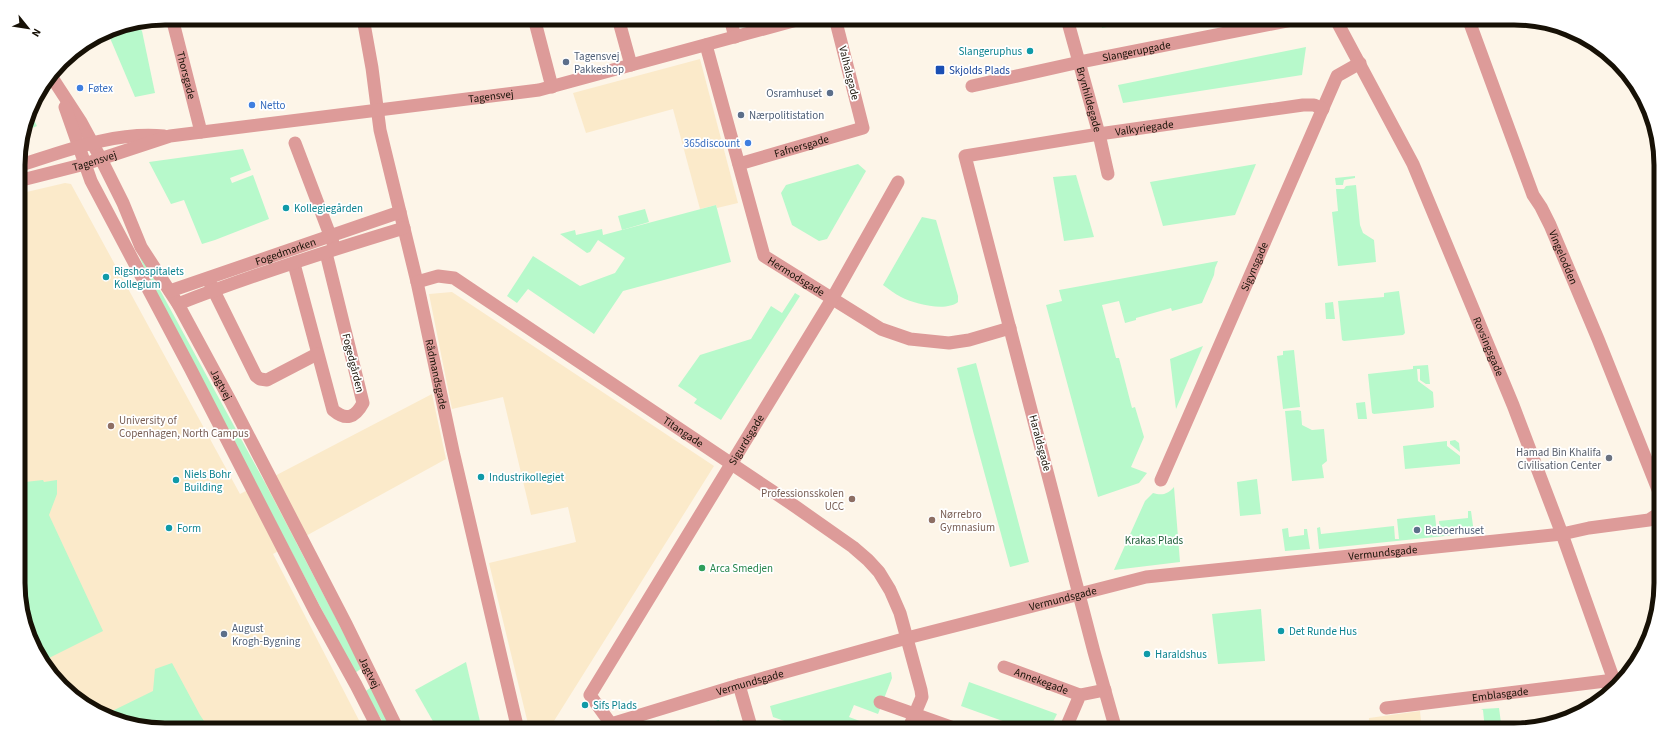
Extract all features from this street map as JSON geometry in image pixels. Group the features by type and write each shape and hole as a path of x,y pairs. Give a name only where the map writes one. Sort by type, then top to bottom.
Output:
{"street":[{"name":"Thorsgade","path":"174,25 201,132"},
{"name":"Rådmandsgade","path":"363,25 372,68 380,130 417,282 453,451 516,723"},
{"path":"536,25 552,87"},
{"path":"620,25 631,65"},
{"path":"732,25 735,37"},
{"name":"Tagensvej","path":"25,180 85,164 170,136 515,94 552,87 779,25"},
{"name":"Valhalsgade","path":"837,25 863,128"},
{"name":"Brynhildegade","path":"1069,25 1099,134 1108,174"},
{"name":"Slangerupgade","path":"972,86 1080,62 1267,25"},
{"name":"Rovsingsgade","path":"1339,25 1413,164 1508,390 1562,534 1614,680"},
{"name":"Vingelodden","path":"1471,25 1533,195 1541,207 1598,339 1654,480"},
{"name":"Hermodsgade","path":"706,45 764,256 881,329 910,340 950,343 969,340 1010,328"},
{"name":"Sigynsgade","path":"1161,480 1337,76 1360,63"},
{"name":"Jagtvej","path":"54,81 101,159 123,203 141,247 178,304 235,409 343,618 395,723"},
{"name":"Jagtvej","path":"54,81 91,182 190,368 315,612 356,684 376,723"},
{"name":"Valkyriegade","path":"965,156 1099,134 1303,105 1314,105 1323,109"},
{"name":"Fafnersgade","path":"739,164 863,128"},
{"name":"Tagensvej","path":"25,164 115,138 144,134 170,136"},
{"path":"295,143 330,236 330,251"},
{"name":"Haraldsgade","path":"965,156 1114,723"},
{"name":"Sigurdsgade","path":"590,695 732,465 832,299 898,182"},
{"name":"Fogedmarken","path":"170,291 400,212"},
{"name":"Fogedmarken","path":"178,304 213,290 404,228"},
{"name":"Fogedgården","path":"294,264 333,410 339,415 345,417 352,416 359,411 363,404 330,251"},
{"name":"Titangade","path":"417,282 438,276 454,278 854,547 878,572 890,590 900,613 922,697 911,723"},
{"path":"208,277 256,376 260,379 267,380 317,354"},
{"path":"1562,534 1589,528 1649,520 1654,517"},
{"name":"Vermundsgade","path":"623,723 740,685 907,638 1146,577 1562,534"},
{"name":"Annekegade","path":"1004,667 1080,695"},
{"name":"Emblasgade","path":"1386,708 1611,683"},
{"path":"740,685 750,723"},
{"path":"1068,723 1080,695 1105,690"},
{"name":"Vermundsgade","path":"590,695 608,723"},
{"path":"880,702 939,723"}],"shaded area":[{"path":"700,59 738,203 717,208 716,205 700,209 673,109 586,133 573,93"},
{"name":"University of Copenhagen, North Campus","path":"65,183 71,184 240,494 432,394 446,459 273,554 360,723 155,723 137,720 111,712 80,694 66,682 44,653 30,620 26,602 25,583 25,192"},
{"path":"452,292 714,466 554,721 547,723 528,723 489,563 576,542 568,507 531,515 503,397 452,409 429,294"},
{"path":"1420,711 1421,723 1369,723 1369,718"}],"green space":[{"path":"1101,25 1117,25 1102,28"},
{"path":"137,28 142,31 155,93 135,97 110,36 120,32"},
{"path":"1306,47 1302,75 1123,103 1118,85"},
{"path":"33,118 37,126 30,129"},
{"path":"243,149 251,170 230,178 232,183 253,175 269,219 202,244 184,200 171,204 149,162"},
{"path":"858,164 866,171 827,239 819,241 792,225 781,193 786,185"},
{"path":"1256,164 1235,215 1163,226 1150,182"},
{"path":"1076,175 1094,237 1064,241 1053,177"},
{"path":"1355,176 1355,178 1344,180 1343,185 1336,185 1335,178"},
{"path":"1356,185 1360,225 1363,233 1374,240 1376,262 1338,266 1332,212 1338,211 1336,189 1344,189 1346,186"},
{"path":"716,205 731,262 623,291 594,334 528,289 517,303 507,296 533,256 580,286 615,273 625,258 598,240 590,252 587,253 560,234 575,230 576,235 602,229 603,235"},
{"path":"645,209 649,222 622,230 618,216"},
{"path":"922,217 936,220 958,296 958,302 953,305 938,307 907,300 883,285"},
{"path":"142,257 263,479 362,668 355,673 152,286 140,258"},
{"path":"1218,261 1214,275 1202,303 1172,311 1171,308 1136,318 1136,320 1125,323 1119,301 1102,305 1116,358 1119,358 1132,408 1135,407 1144,437 1131,467 1147,473 1139,483 1098,497 1046,305 1062,301 1059,290"},
{"path":"1399,291 1405,333 1403,335 1342,340 1338,301 1384,297 1384,293"},
{"path":"795,293 800,296 721,420 694,403 697,399 678,386 700,355 751,339 771,306 782,313"},
{"path":"1333,302 1335,319 1326,319 1325,303"},
{"path":"1203,346 1176,409 1170,359"},
{"path":"1294,350 1300,407 1283,409 1277,356 1283,355 1283,351"},
{"path":"976,363 1029,562 1010,567 957,368"},
{"path":"1428,365 1430,384 1426,384 1420,380 1420,369 1417,369 1418,381 1433,392 1434,407 1372,413 1368,374 1413,369 1413,366"},
{"path":"1365,402 1367,419 1358,419 1356,403"},
{"path":"1285,411 1301,411 1302,425 1312,430 1324,429 1327,461 1322,465 1324,478 1292,481"},
{"path":"1455,440 1459,443 1460,452 1450,444 1450,441"},
{"path":"1447,441 1447,446 1460,456 1460,464 1405,469 1403,446"},
{"path":"1257,479 1261,514 1240,516 1237,482"},
{"path":"57,480 57,494 49,515 103,631 48,659 36,637 26,602 25,499 27,499 25,482"},
{"name":"Krakas Plads","path":"1174,487 1180,562 1114,570 1145,501 1153,493 1165,494"},
{"path":"1468,511 1471,511 1474,533 1319,549 1317,528 1320,527 1321,534 1394,526 1395,539 1399,539 1397,519 1435,515 1437,534 1440,534 1439,521 1468,518"},
{"path":"1288,528 1289,537 1304,535 1304,529 1307,529 1310,549 1285,551 1282,529"},
{"path":"1261,609 1265,661 1218,664 1212,614"},
{"path":"466,662 480,723 434,723 415,690"},
{"path":"172,663 205,723 155,723 128,718 111,712 153,691 155,669"},
{"path":"891,672 892,678 878,714 854,705 849,717 865,723 790,723 773,717 770,706"},
{"path":"969,682 1057,714 1052,723 1008,723 961,706"},
{"path":"372,687 390,723 384,723 364,692"},
{"path":"1499,708 1501,723 1484,723 1483,710 1481,709"},
{"path":"719,720 720,723 708,723"}],"place":[{"name":"Slangeruphus","path":"1030,51"},
{"name":"Tagensvej Pakkeshop","path":"566,62"},
{"name":"Skjolds Plads","path":"940,70"},
{"name":"Føtex","path":"80,88"},
{"name":"Osramhuset","path":"830,93"},
{"name":"Netto","path":"252,105"},
{"name":"Nærpolitistation","path":"741,115"},
{"name":"365discount","path":"748,143"},
{"name":"Kollegiegården","path":"286,208"},
{"name":"Rigshospitalets Kollegium","path":"106,277"},
{"name":"University of Copenhagen, North Campus","path":"111,426"},
{"name":"Hamad Bin Khalifa Civilisation Center","path":"1609,458"},
{"name":"Industrikollegiet","path":"481,477"},
{"name":"Niels Bohr Building","path":"176,480"},
{"name":"Professionsskolen UCC","path":"852,499"},
{"name":"Nørrebro Gymnasium","path":"932,520"},
{"name":"Form","path":"169,528"},
{"name":"Beboerhuset","path":"1417,530"},
{"name":"Arca Smedjen","path":"702,568"},
{"name":"Det Runde Hus","path":"1281,631"},
{"name":"August Krogh-Bygning","path":"224,634"},
{"name":"Haraldshus","path":"1147,654"},
{"name":"Sifs Plads","path":"585,705"}]}
